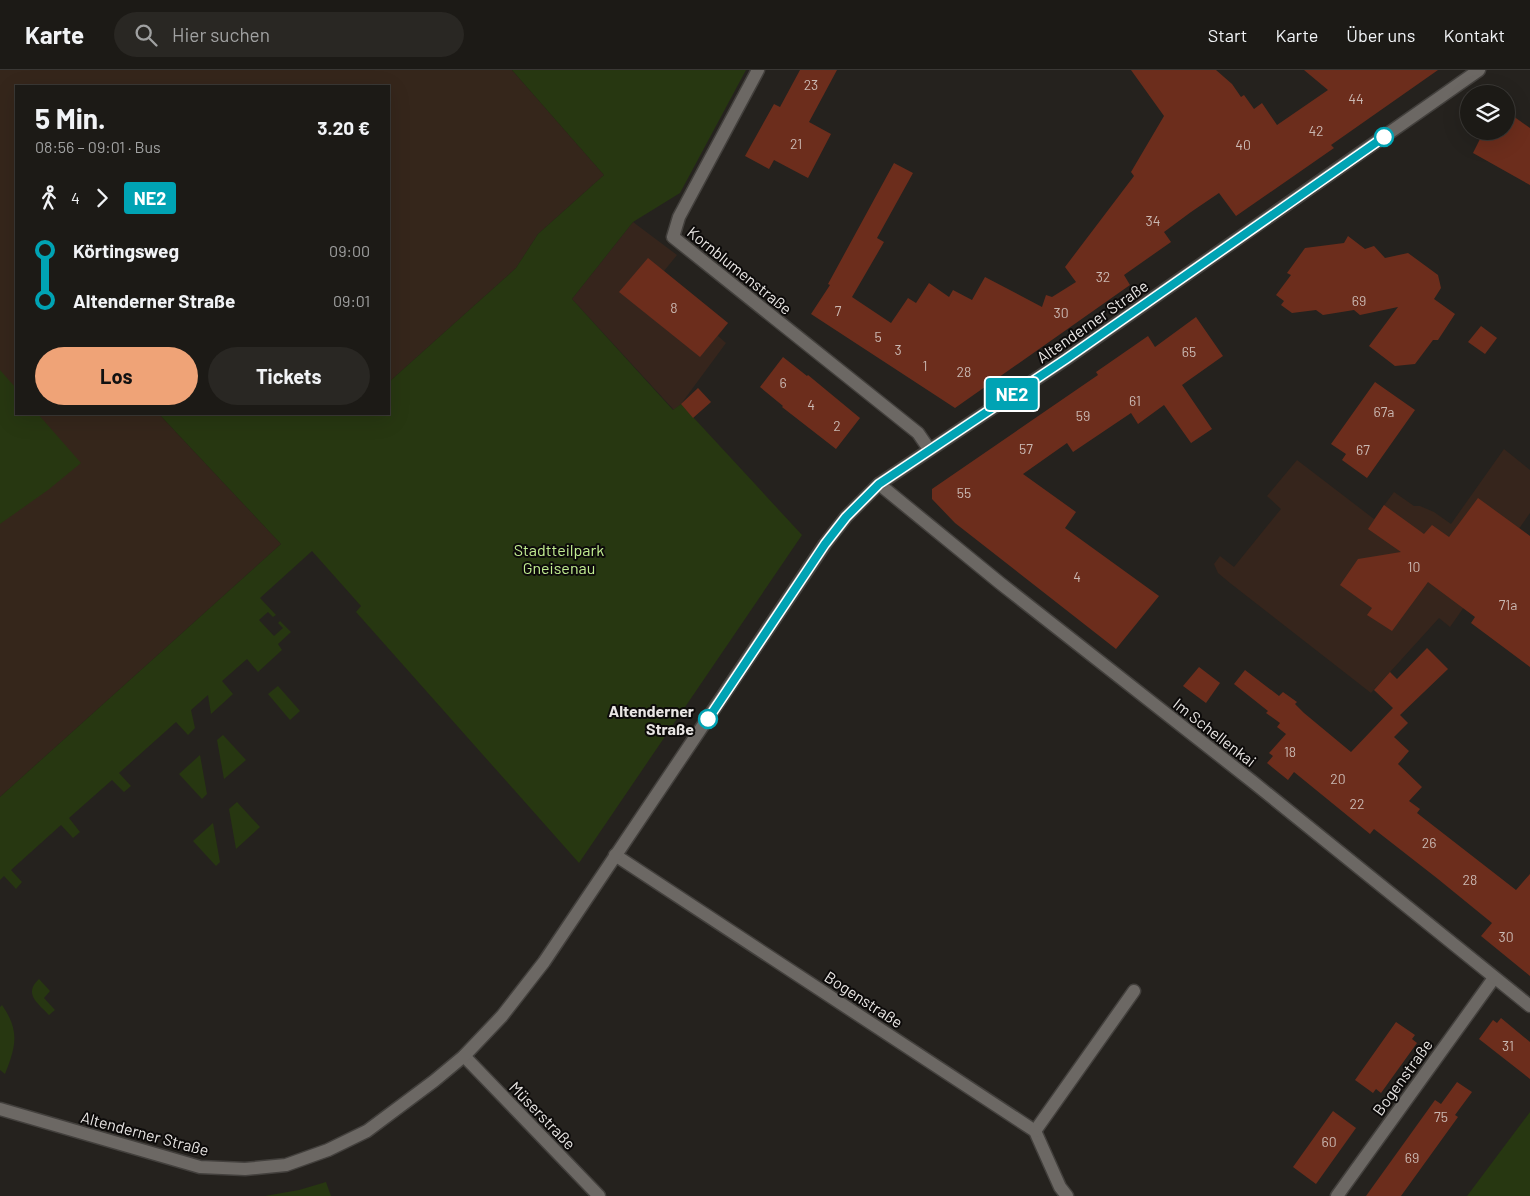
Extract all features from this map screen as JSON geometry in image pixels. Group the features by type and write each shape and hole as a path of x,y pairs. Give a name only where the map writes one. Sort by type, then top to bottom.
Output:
{"street":[{"name":"Kornblumenstraße","path":"758,70 679,217 672,237 918,433 929,450"},
{"name":"Altenderner Straße","path":"0,1109 200,1167 245,1169 286,1165 328,1150 367,1130 434,1081 464,1056 502,1016 533,976 825,544 846,517 879,484 1066,359 1479,70"},
{"name":"Im Schellenkai","path":"879,484 1000,583 1253,782 1530,1006"},
{"name":"Bogenstraße","path":"615,855 1035,1131"},
{"name":"Bogenstraße","path":"1337,1196 1494,978"},
{"path":"1067,1196 1060,1187 1035,1131 1134,991"},
{"name":"Müserstraße","path":"464,1056 599,1196"}],"shaded area":[{"path":"0,70 512,70 604,175 538,234 516,268 390,381 390,85 15,85 15,415 160,415 281,544 0,797"},
{"path":"633,222 677,255 664,271 728,323 718,336 726,343 681,404 674,410 572,299"},
{"path":"1504,449 1530,470 1530,513 1450,627 1439,618 1371,693 1230,583 1218,573 1214,564 1220,556 1234,567 1281,509 1267,496 1297,460 1374,519 1394,492 1414,506 1420,506 1434,512 1451,524"}],"green space":[{"name":"Stadtteilpark Gneisenau","path":"512,70 746,70 680,193 633,222 572,299 673,410 681,404 802,535 579,863 356,612 361,606 312,551 260,598 276,615 273,617 268,612 259,620 274,636 283,628 278,623 280,621 291,632 278,644 282,650 258,672 247,659 222,681 233,694 211,714 208,695 191,710 195,728 188,735 176,722 119,773 131,786 124,792 112,780 69,818 80,832 73,838 61,825 11,870 22,882 16,889 4,876 0,880 0,797 281,544 160,415 390,415 390,381 516,268 538,234 604,175"},
{"path":"0,370 15,387 15,415 39,415 81,463 48,490 0,524"},
{"path":"278,686 300,711 290,720 268,694"},
{"path":"223,735 246,760 224,779 217,740"},
{"path":"200,755 207,794 202,799 179,774"},
{"path":"237,802 260,827 236,849 229,809"},
{"path":"213,823 220,862 216,866 193,841"},
{"path":"39,979 50,991 44,998 55,1010 49,1015 32,994 34,984"},
{"path":"2,1005 8,1014 14,1031 14,1047 5,1074 0,1070 0,1007"},
{"path":"1530,1112 1530,1196 1467,1196"},
{"path":"326,1182 331,1196 265,1196 299,1190"}],"building":[{"path":"800,70 837,70 809,122 831,134 808,178 774,160 769,169 745,156 774,104 780,107"},
{"path":"1131,70 1216,70 1232,84 1241,97 1244,95 1254,109 1262,103 1277,125 1328,90 1304,70 1438,70 1331,145 1334,148 1236,216 1219,193 1191,212 1164,232 1171,242 1124,275 1130,285 955,408 811,314 830,285 828,284 894,163 913,173 877,238 884,242 852,297 891,323 908,298 916,303 929,283 949,297 953,290 972,300 985,277 1042,307 1046,295 1052,297 1076,282 1065,267 1134,176 1131,172 1164,116"},
{"path":"1515,117 1530,128 1530,185 1473,153 1480,140 1515,140"},
{"path":"1348,236 1365,249 1374,246 1385,258 1408,253 1438,275 1441,288 1434,299 1455,314 1438,340 1433,340 1415,364 1395,366 1369,346 1398,307 1360,315 1354,310 1323,315 1316,310 1292,313 1281,305 1284,301 1276,295 1291,275 1287,273 1305,248 1344,243"},
{"path":"648,258 728,323 700,357 619,292"},
{"path":"1196,317 1223,356 1182,385 1212,429 1191,443 1164,405 1138,424 1131,413 1073,452 1067,443 1023,474 1076,512 1065,528 1159,596 1116,649 955,523 932,499 932,489 1098,375 1096,372 1148,336 1155,347"},
{"path":"1481,326 1497,338 1485,354 1468,342"},
{"path":"783,357 860,418 836,449 782,407 760,387"},
{"path":"1375,382 1415,410 1367,478 1342,460 1346,454 1331,444"},
{"path":"698,388 711,402 693,418 681,404"},
{"path":"1478,498 1530,536 1530,667 1471,623 1475,617 1428,582 1392,631 1367,615 1372,608 1340,585 1358,559 1401,552 1368,529 1384,505 1424,534 1432,525 1449,537"},
{"path":"1427,648 1448,669 1400,715 1408,723 1394,737 1409,751 1398,764 1422,787 1409,801 1420,809 1417,813 1516,890 1530,874 1530,976 1481,936 1492,923 1438,879 1374,829 1370,834 1294,772 1288,780 1267,763 1273,756 1269,753 1286,734 1277,727 1280,723 1266,713 1268,711 1234,684 1245,670 1279,696 1283,692 1297,702 1295,704 1304,713 1351,752 1393,708 1374,690 1390,672 1397,679"},
{"path":"1199,667 1220,683 1206,703 1183,686"},
{"path":"1501,1018 1530,1042 1530,1079 1479,1039 1493,1020 1497,1023"},
{"path":"1396,1022 1415,1035 1412,1039 1417,1043 1381,1093 1376,1089 1373,1093 1355,1080"},
{"path":"1457,1082 1472,1092 1455,1115 1458,1117 1401,1196 1366,1196 1435,1100 1441,1104"},
{"path":"1333,1111 1356,1128 1316,1184 1293,1167"}],"bus line":[{"name":"NE2","path":"708,719 825,544 846,517 879,484 1066,359 1384,137"}],"place":[{"name":"Altenderner Straße","path":"708,719"}]}
